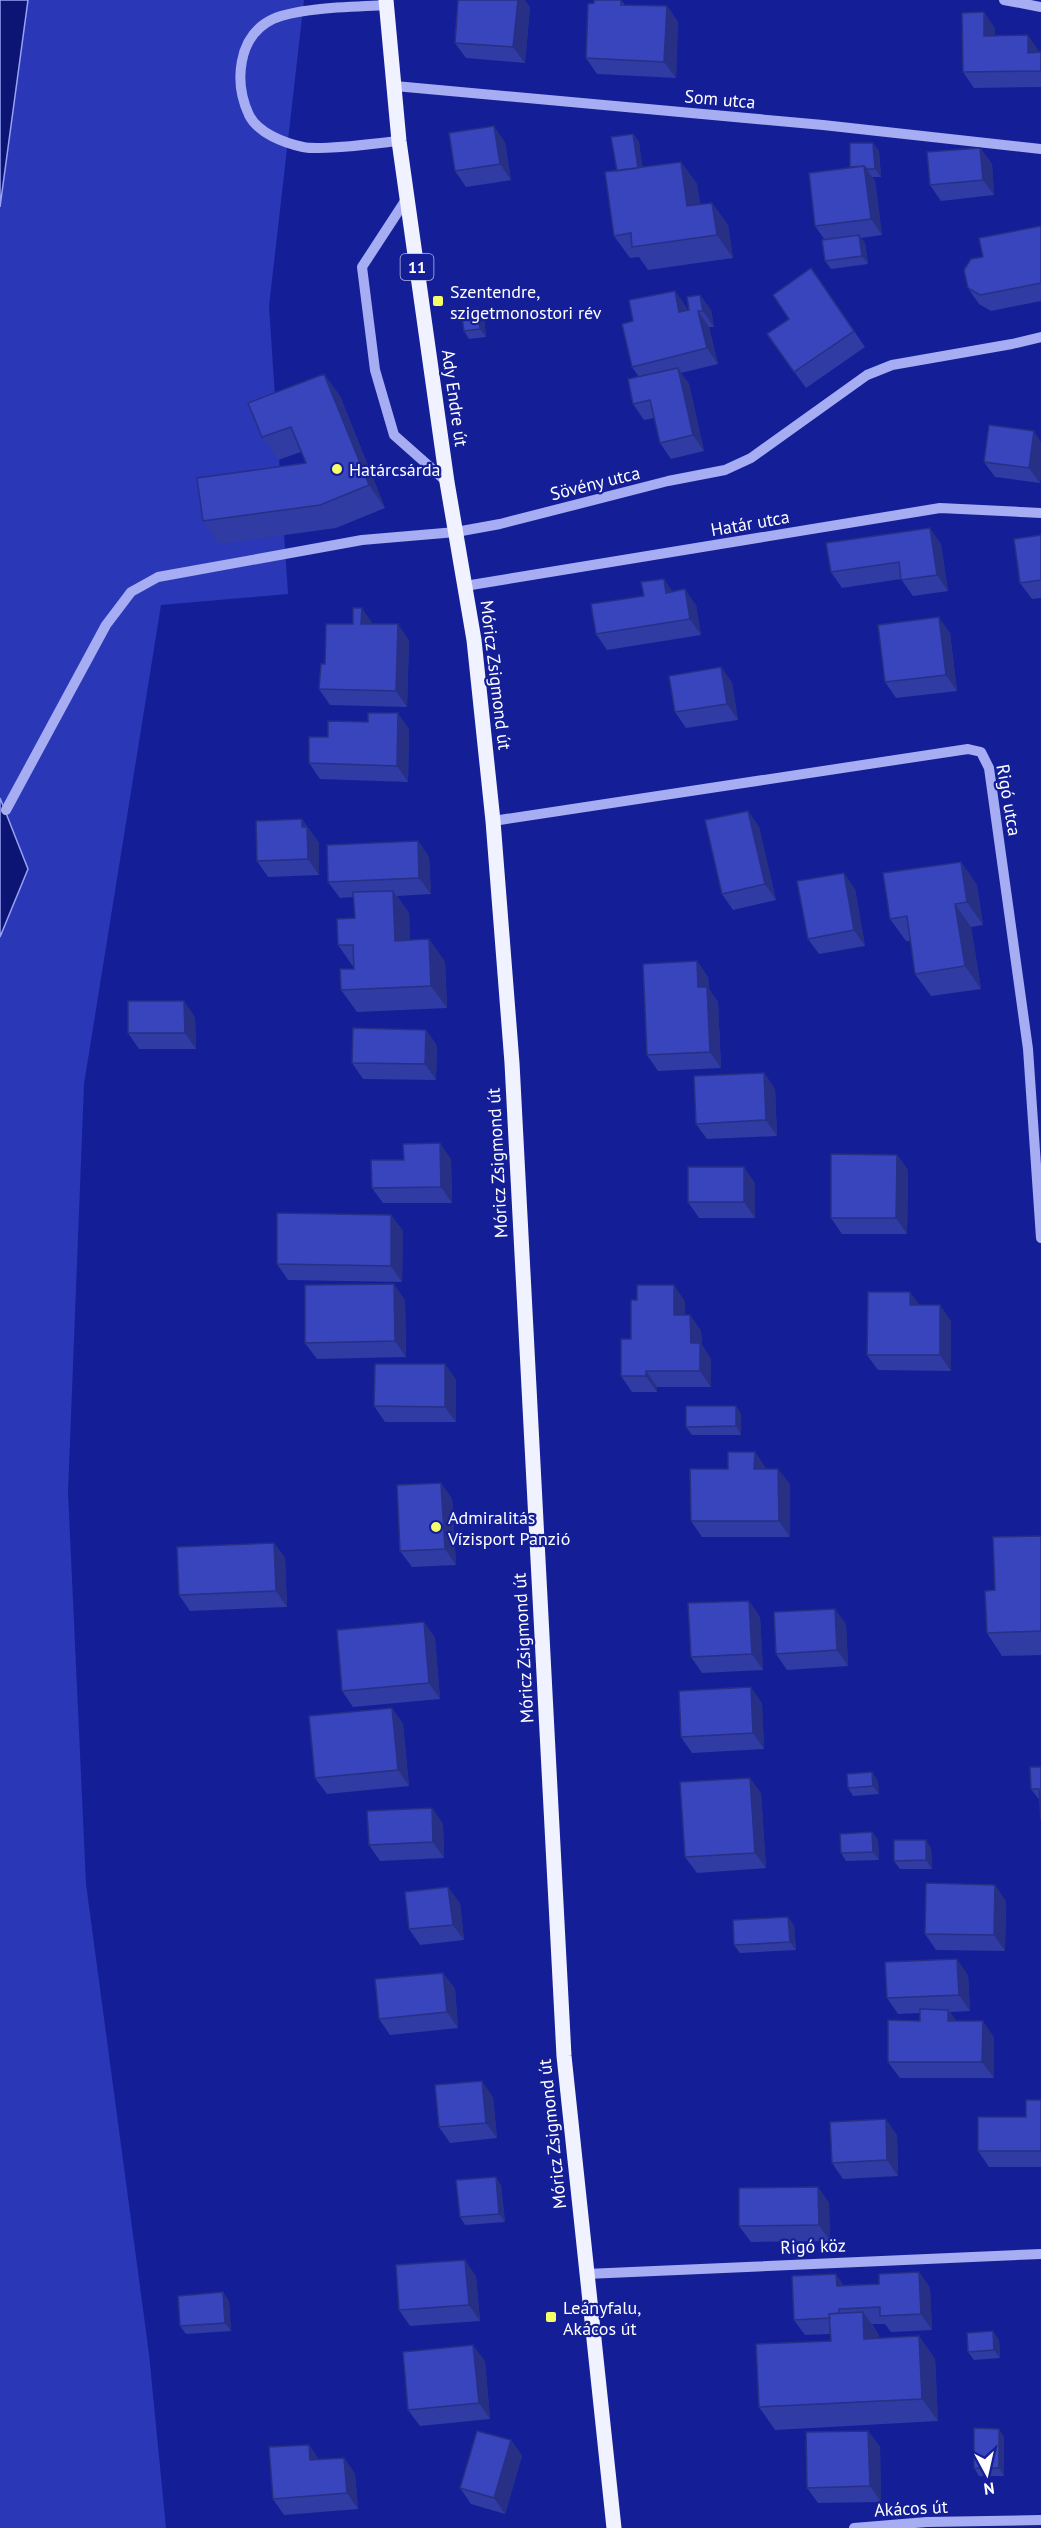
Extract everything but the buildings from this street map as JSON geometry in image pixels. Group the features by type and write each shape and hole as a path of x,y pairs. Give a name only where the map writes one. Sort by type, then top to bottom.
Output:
{"main road":[{"name":"Ady Endre út","path":"386,2 399,141 447,482 465,586"},
{"name":"Móricz Zsigmond út","path":"465,586 474,640 493,821 512,1063 564,2056 614,2528"}],"street":[{"path":"1004,0 1041,8"},
{"path":"386,2 321,9 273,19 249,37 239,74 250,116 269,136 304,148 399,141"},
{"name":"Som utca","path":"395,86 823,125 1041,149"},
{"path":"407,197 362,267 375,370 394,435 447,482"},
{"name":"Sövény utca","path":"6,810 106,625 132,592 158,577 362,540 456,532 500,524 668,481 725,470 751,458 867,375 892,365 1041,337"},
{"name":"Határ utca","path":"465,586 940,508 1041,513"},
{"name":"Rigó utca","path":"493,821 968,749 981,752 989,768 1028,1049 1041,1238"},
{"name":"Rigó köz","path":"586,2274 1041,2254"},
{"name":"Akácos út","path":"854,2528 927,2522 1041,2520"}],"shaded area":[{"path":"0,0 28,0 0,207"},
{"path":"28,0 304,0 269,306 288,594 161,605 84,1084 68,1492 86,1884 149,2354 166,2528 0,2528 0,937 28,869 0,798 0,207"},
{"path":"0,798 28,869 0,937"}],"place":[{"name":"Szentendre, szigetmonostori rév","path":"438,301"},
{"name":"Határcsárda","path":"337,469"},
{"name":"Admiralitás Vízisport Panzió","path":"436,1527"},
{"name":"Leányfalu, Akácos út","path":"551,2317"}]}
